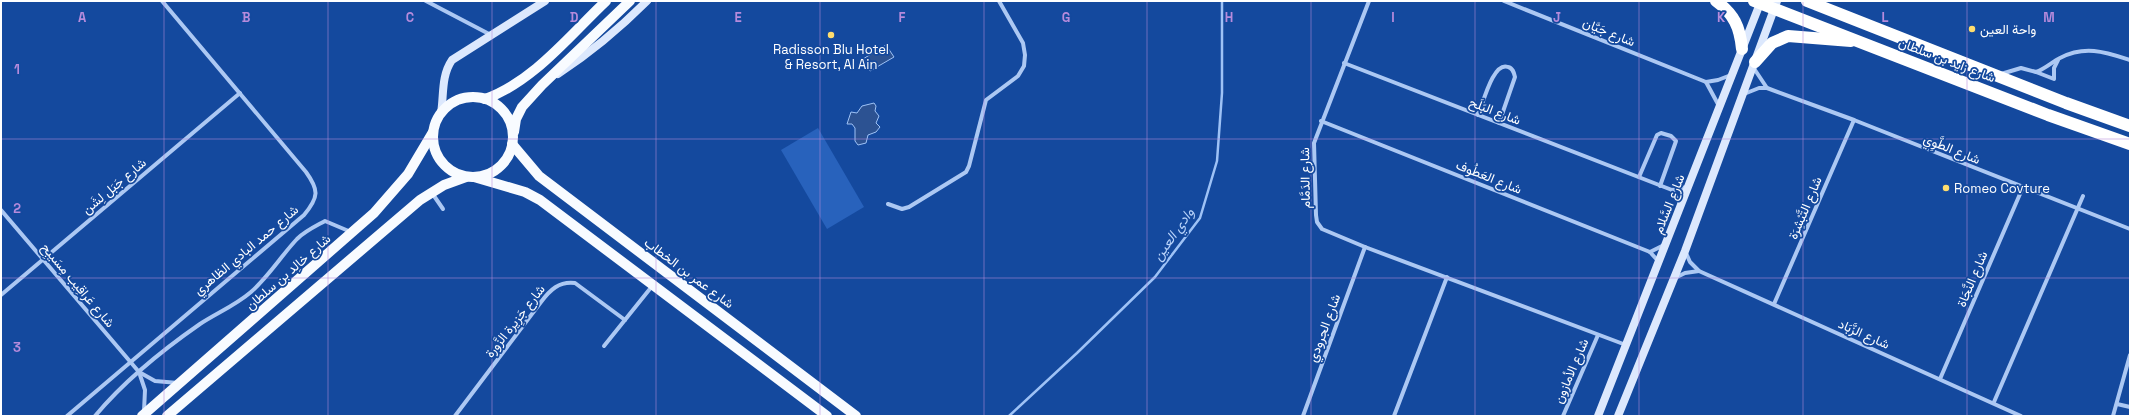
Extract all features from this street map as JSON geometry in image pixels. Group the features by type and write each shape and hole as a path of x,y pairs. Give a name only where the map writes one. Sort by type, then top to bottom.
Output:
{"highway":[{"path":"1716,1 1731,13 1737,22 1741,36 1742,49"},
{"name":"شارع زايد بن سلطان","path":"1807,1 1997,76 2130,126"},
{"name":"شارع زايد بن سلطان","path":"1758,2 1776,5 1858,41 2130,144"},
{"path":"1754,65 1772,43 1788,36 1834,41 1858,41"}],"main road":[{"path":"485,99 504,92 521,81 606,1"},
{"path":"167,416 420,200 431,192 470,177 485,175 503,164 509,154 518,113 542,85 630,1"},
{"path":"513,140 508,117 494,103 476,97 461,99 448,106 441,113 433,132 435,150 444,166 454,173 525,192 540,200 827,416"},
{"name":"شارع خالِد بن سلطان","path":"142,416 354,232 391,196 408,174 433,132"},
{"name":"شارع عمر بن الخطاب","path":"513,140 539,176 856,416"}],"street":[{"name":"شارع حمد البادي الظاهري","path":"67,416 304,215 312,205 316,189 312,180 162,1"},
{"path":"426,1 491,35"},
{"path":"441,113 446,69 452,60 545,1"},
{"path":"542,85 588,54 626,22 647,1"},
{"path":"888,204 902,209 909,207 966,172 971,159 986,100 1018,76 1024,66 1025,55 1023,43 999,1"},
{"name":"شارع الدَمَّام","path":"1369,1 1321,121 1313,151 1317,222 1325,232 1365,248 1447,277 1627,345"},
{"name":"شارع جَيَّان","path":"1504,1 1706,82"},
{"name":"شارع السَّلام","path":"1598,416 1720,108 1758,2"},
{"path":"1618,416 1685,251 1776,5"},
{"path":"2036,72 2059,58 2076,52 2092,50 2130,60"},
{"path":"1997,76 2016,69 2036,72 2054,79 2054,68 2059,58"},
{"name":"شارع البَلَح","path":"1344,63 1660,186 1672,190 1688,187"},
{"path":"1743,95 1758,88 1767,88 1754,65"},
{"path":"1478,115 1496,70 1504,66 1508,66 1514,73 1515,77 1499,123"},
{"path":"1720,108 1706,82 1718,80 1732,74"},
{"name":"شارع الطَّوِي","path":"1767,88 1854,120 2130,229"},
{"name":"شارع جَبَل لِشَن","path":"1,295 240,93"},
{"name":"شارع التَّبْشِرَة","path":"1774,304 1854,120"},
{"name":"شارع العَطُوف","path":"1321,121 1650,252 1659,262"},
{"path":"1639,177 1657,135 1661,132 1671,136 1676,141 1660,186"},
{"name":"شارع النَّجَاة","path":"1940,379 2023,187"},
{"path":"1672,190 1681,206"},
{"path":"431,192 443,209"},
{"path":"1994,402 2083,196"},
{"name":"شارع عَراقِيب مِسَيبِح","path":"1,210 138,372 144,384 146,397 142,416"},
{"path":"95,416 138,372 168,346 232,306 251,292 265,279 297,239 307,231 325,221 354,232"},
{"path":"1650,252 1665,245"},
{"name":"شارع الجرودي","path":"1303,416 1365,248"},
{"name":"شارع الزَّبَاد","path":"1685,251 1690,262 1699,271 1994,402 2021,416"},
{"path":"1672,280 1685,273 1699,271"},
{"path":"1394,416 1447,277"},
{"name":"شارع جَزِيرة الزَّورة","path":"455,416 541,302 549,292 558,285 567,282 575,283 625,320"},
{"path":"604,346 654,285"},
{"name":"شارع الأمازون","path":"1563,416 1598,334"},
{"path":"2113,416 2130,355"},
{"name":"شارع عَراقِيب مِسَيبِح","path":"138,372 155,381 180,383"},
{"path":"2116,404 2130,407"}],"shaded area":[{"path":"886,45 894,57 870,71 863,59"},
{"path":"874,103 876,106 875,111 879,116 876,123 880,127 876,132 868,135 866,143 858,145 855,141 855,128 852,124 847,124 851,112 857,113 862,106"},
{"path":"818,128 864,207 827,229 781,150"}],"waterway":[{"name":"وادي العين","path":"1009,416 1077,353 1155,277 1200,218 1217,161 1222,93 1222,1"}],"place":[{"name":"واحة العين","path":"1972,29"},
{"name":"Radisson Blu Hotel & Resort, Al Ain","path":"831,35"},
{"name":"Romeo Covture","path":"1946,188"}]}
